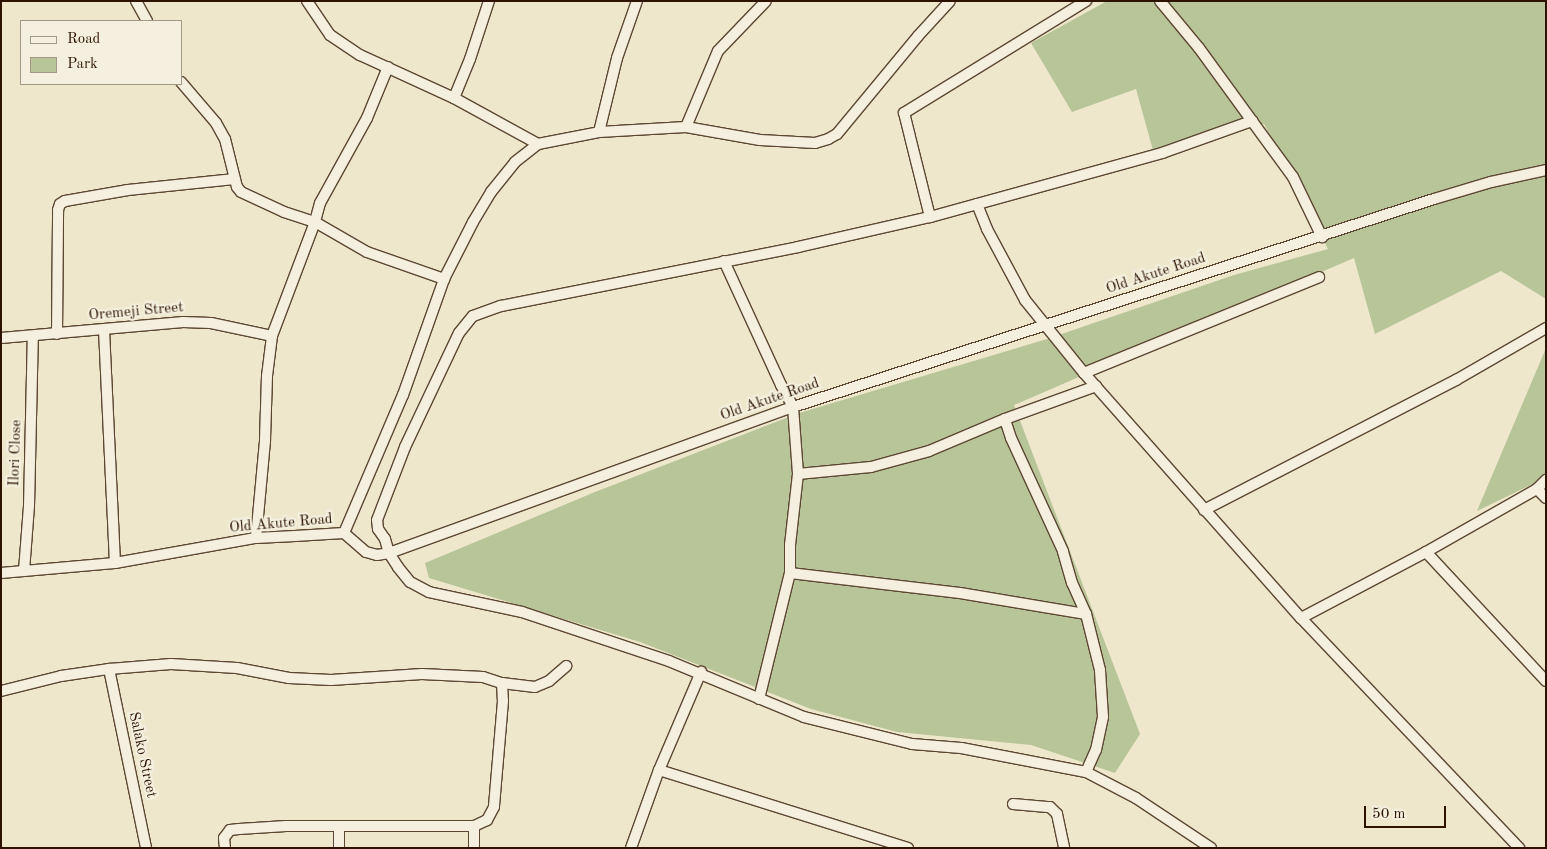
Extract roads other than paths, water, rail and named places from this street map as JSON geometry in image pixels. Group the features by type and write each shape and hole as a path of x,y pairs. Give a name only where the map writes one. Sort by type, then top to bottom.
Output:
{"street":[{"path":"136,1 146,20"},
{"path":"307,1 330,35 360,54 454,98 538,144"},
{"path":"454,98 470,60 489,1"},
{"path":"599,132 617,58 637,1"},
{"path":"686,127 718,51 766,1"},
{"path":"344,533 403,395 444,279 473,222 491,192 515,162 538,144 599,132 686,127 760,140 815,143 828,139 837,134 918,36 950,1"},
{"path":"930,217 904,114 1086,1"},
{"path":"1160,1 1199,48 1293,177 1322,237"},
{"path":"256,538 265,441 267,376 272,336 320,203 367,118 388,67"},
{"path":"182,83 216,123 225,139 234,179 241,192 284,212 314,222 367,252 444,279"},
{"path":"1211,848 1136,798 1086,772 961,748 912,744 804,717 759,699 701,672 522,612 429,592 410,582 388,553 385,539 378,529 377,520 405,447 459,333 473,316 501,306 544,296 584,291 798,247 930,217 1162,153 1252,122"},
{"name":"Old Akute Road","path":"1,573 115,563 256,538 344,533 366,552 377,555 388,553 793,406 1322,237 1434,199 1491,182 1546,170"},
{"path":"57,334 58,210 60,204 65,201 128,190 234,179"},
{"path":"977,204 986,229 1025,300 1084,373 1301,618 1519,848"},
{"path":"724,261 781,385 793,406 798,474 790,545 790,574 759,699"},
{"path":"1084,373 1319,277"},
{"name":"Oremeji Street","path":"1,338 183,322 211,323 272,336"},
{"path":"1204,510 1456,380 1546,328"},
{"path":"104,330 115,563"},
{"name":"Ilori Close","path":"24,570 29,506 33,336"},
{"path":"798,474 871,467 928,451 1005,419 1096,386"},
{"path":"1005,419 1011,438 1063,551 1072,583 1086,614 1100,670 1103,717 1096,750 1086,772"},
{"path":"1301,618 1426,552 1537,489 1546,480"},
{"path":"1537,489 1546,498"},
{"path":"1426,552 1546,681"},
{"path":"790,574 960,593 1086,614"},
{"path":"1,691 61,676 109,669 171,664 237,668 289,678 331,680 422,674 483,677 502,683 535,688 549,681 566,666"},
{"name":"Salako Street","path":"109,669 146,848"},
{"path":"631,848 659,770 701,672"},
{"path":"225,848 224,838 230,830 286,826 474,826 487,820 494,807 504,702 502,683"},
{"path":"659,770 908,848"},
{"path":"1013,804 1050,808 1058,814 1064,848"},
{"path":"474,826 474,848"},
{"path":"339,827 339,848"}]}
